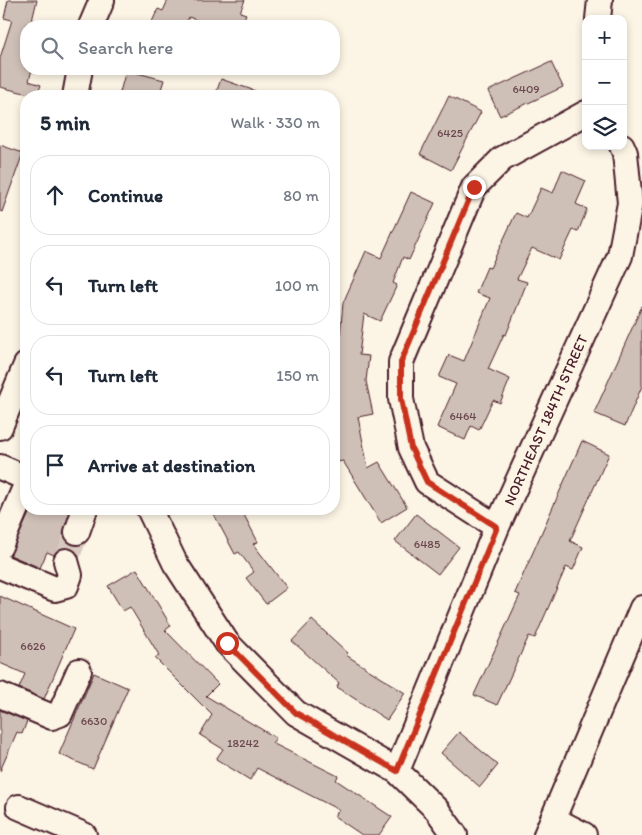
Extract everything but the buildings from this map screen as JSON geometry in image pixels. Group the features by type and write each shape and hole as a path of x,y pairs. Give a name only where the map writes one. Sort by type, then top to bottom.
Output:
{"street":[{"path":"94,20 102,0"},
{"path":"598,15 600,0"},
{"path":"76,90 79,75"},
{"path":"497,527 427,482 411,448 401,399 401,362 474,187 502,159 582,115"},
{"name":"NORTHEAST 184TH STREET","path":"397,771 497,527 620,256 630,203 624,150"},
{"path":"0,427 20,381"},
{"path":"0,467 20,475"},
{"path":"0,546 20,499"},
{"path":"77,532 83,515"},
{"path":"152,515 175,563 227,643 296,713 397,771 438,810 455,835"},
{"path":"0,566 55,589 66,586 70,575 66,561"},
{"path":"584,835 549,827 642,608"},
{"path":"0,695 52,717 60,714 79,671"},
{"path":"19,807 84,835"}],"tunnel":[{"path":"66,561 77,532"}],"route":[{"path":"227,643 296,713 397,771 497,527 427,482 411,448 401,399 401,362 474,187"}]}
